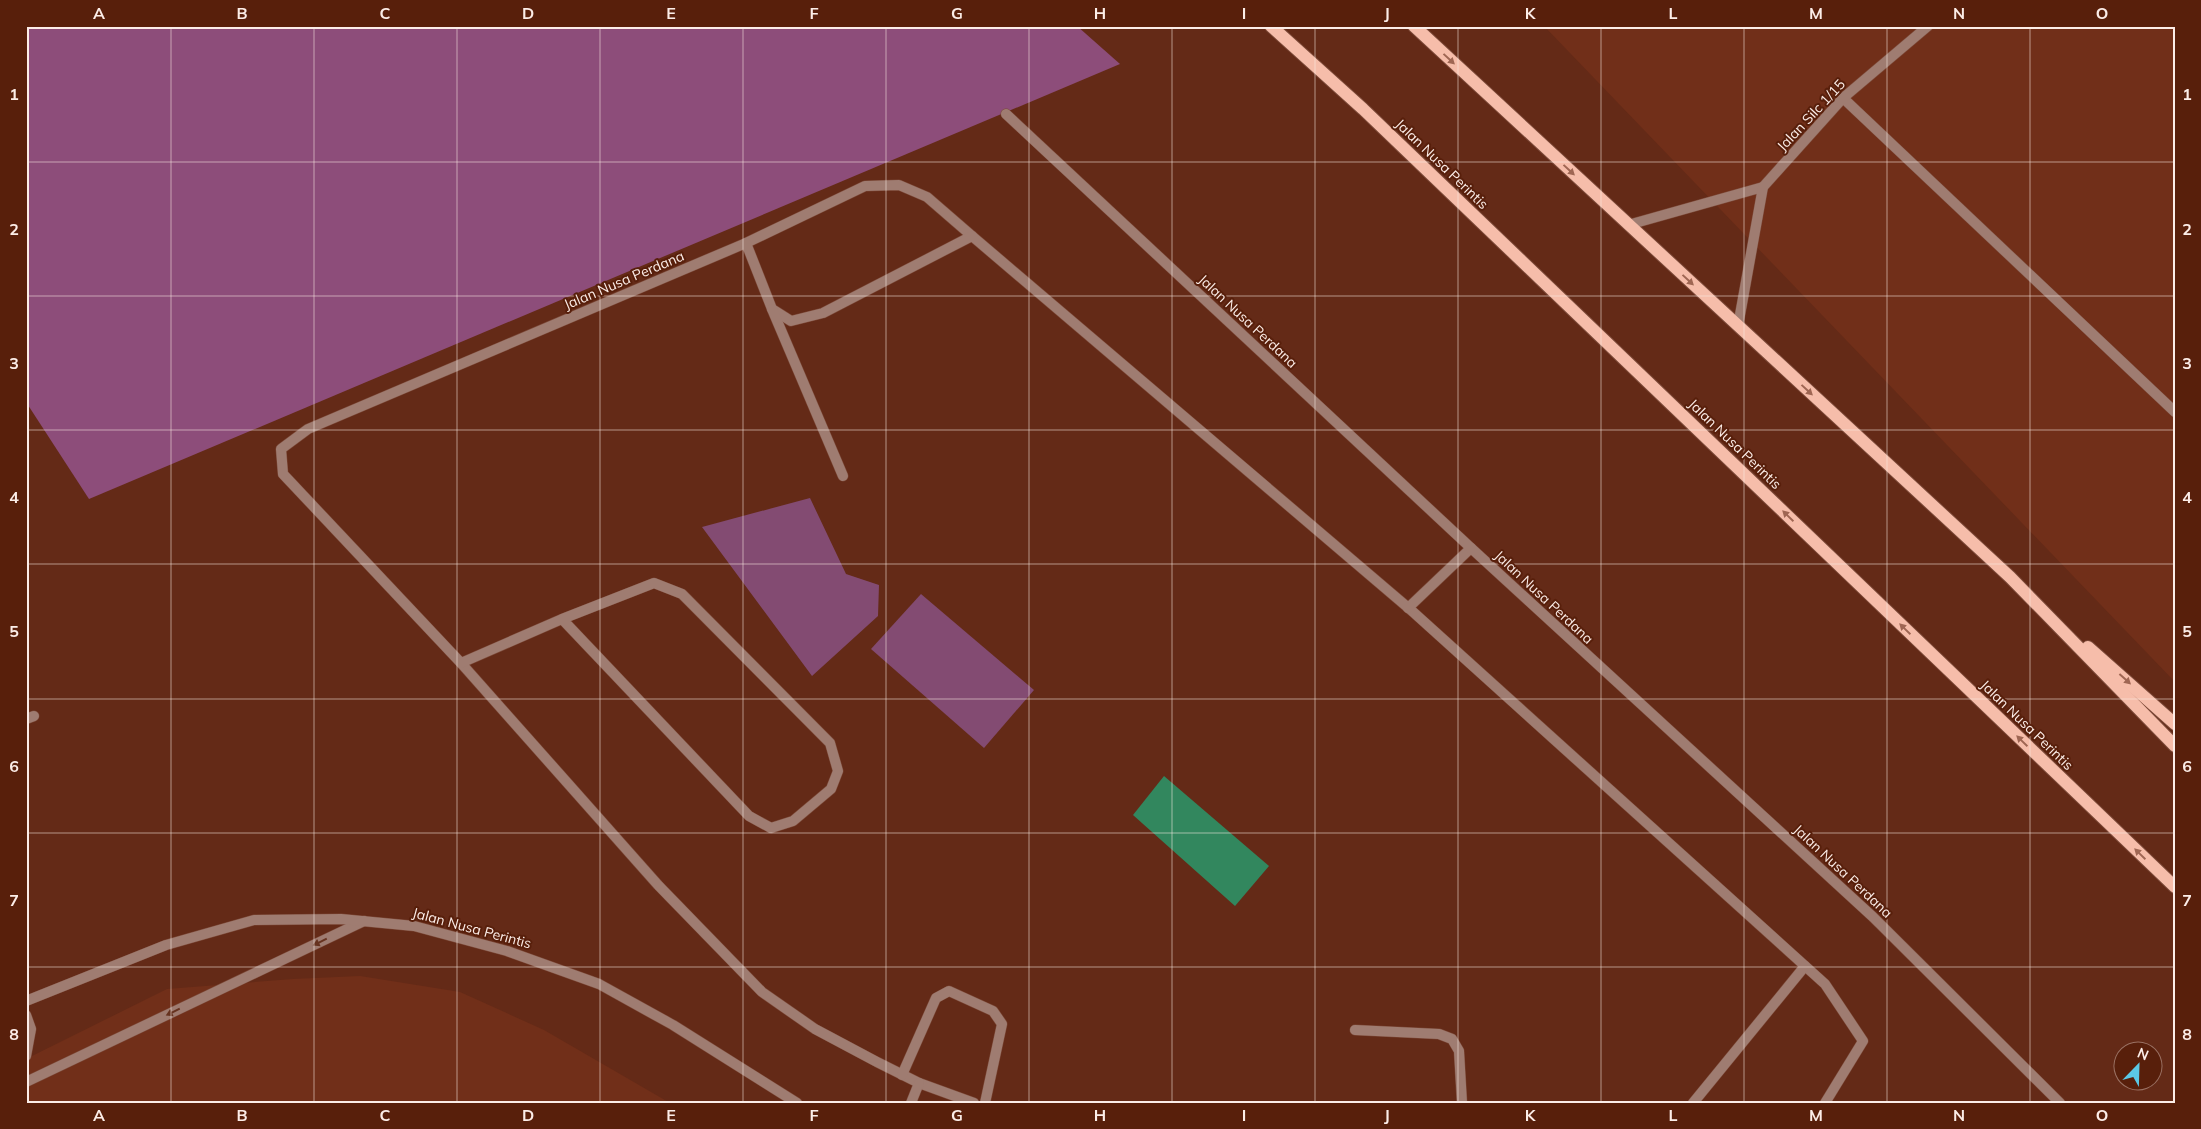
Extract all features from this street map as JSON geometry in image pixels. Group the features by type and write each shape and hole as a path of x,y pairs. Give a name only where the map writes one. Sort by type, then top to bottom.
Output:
{"main road":[{"name":"Jalan Nusa Perintis","path":"1271,26 1364,109 2175,887"},
{"path":"1414,26 2010,577 2175,724"},
{"path":"2010,577 2175,746"}],"street":[{"name":"Jalan Silc 1/15","path":"1763,188 1843,98 1928,26"},
{"path":"1843,98 2175,412"},
{"name":"Jalan Nusa Perdana","path":"1006,114 1471,548 1873,917 2060,1103"},
{"name":"Jalan Nusa Perdana","path":"461,663 283,474 282,449 308,429 746,243 865,186 899,185 928,197 1408,608 1825,984 1863,1041 1825,1103"},
{"path":"1628,225 1763,188 1738,326"},
{"path":"772,310 791,321 823,313 972,236"},
{"path":"746,243 772,310 844,476"},
{"path":"1408,608 1471,548"},
{"path":"562,619 749,816 771,828 793,821 831,789 838,771 830,743 682,594 654,583 562,619 461,663 658,885 762,992 816,1029 919,1084 974,1103"},
{"name":"Jalan Nusa Perintis","path":"26,1001 166,945 254,920 341,919 414,926 507,951 599,984 673,1025 797,1103"},
{"path":"26,1082 364,921"},
{"path":"1693,1103 1805,966"},
{"path":"902,1075 936,998 949,991 993,1011 1002,1024 986,1103"},
{"path":"26,1015 31,1030 26,1056"},
{"path":"1355,1030 1439,1034 1452,1039 1459,1051 1462,1103"},
{"path":"911,1103 919,1084"}],"shaded area":[{"path":"26,26 1077,26 1120,64 89,499 26,402"},
{"path":"1544,26 2175,26 2175,682"},
{"path":"810,498 846,574 879,585 878,616 812,676 702,527"},
{"path":"921,594 1034,690 984,748 871,649"},
{"path":"1164,776 1269,866 1235,906 1133,815"},
{"path":"360,976 460,992 544,1030 670,1103 26,1103 26,1059 167,989 293,979"}]}
